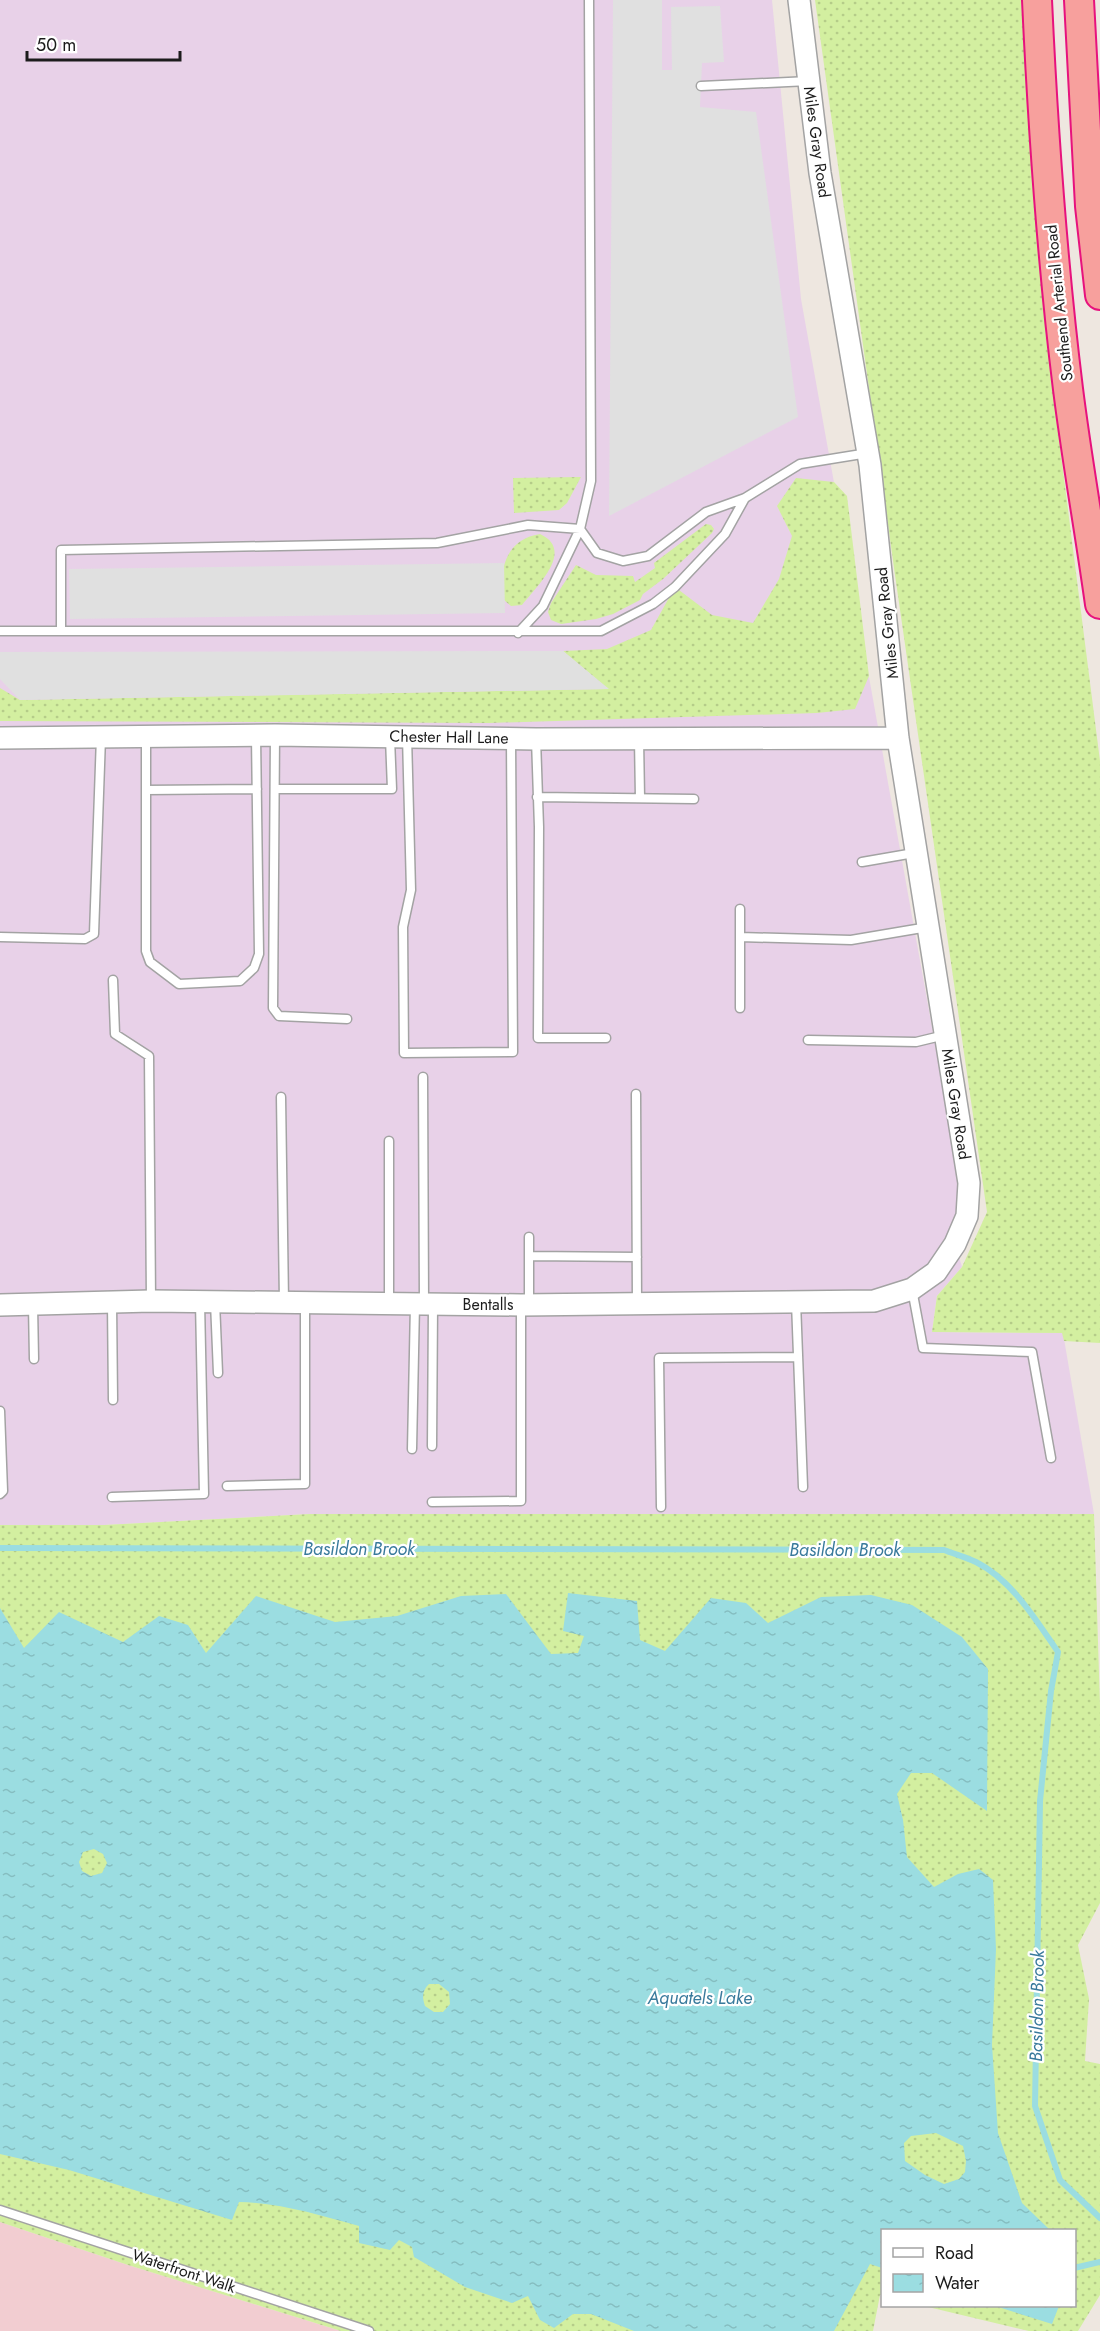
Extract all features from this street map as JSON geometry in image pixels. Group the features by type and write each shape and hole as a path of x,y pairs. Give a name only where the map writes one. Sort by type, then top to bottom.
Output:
{"highway":[{"name":"Southend Arterial Road","path":"1037,0 1053,253 1069,391 1100,604"},
{"path":"1079,0 1090,207 1100,295"}],"street":[{"name":"Miles Gray Road","path":"799,0 820,172 868,452 898,738 969,1183 967,1216 955,1244"},
{"name":"Chester Hall Lane","path":"0,738 266,735 511,739 898,738"},
{"name":"Bentalls","path":"0,1305 151,1301 637,1304 874,1301 912,1289 936,1272 955,1244"}],"lane":[{"path":"518,633 543,606 580,529 591,481 590,0"},
{"path":"701,86 809,81"},
{"path":"580,529 597,553 623,561 648,556 706,512 745,498 800,464 868,452"},
{"path":"0,631 518,633 601,631 652,604 675,587 724,534 745,498"},
{"path":"61,631 61,550 437,543 528,525 580,529"},
{"path":"146,736 146,951 150,962 179,984 240,981 254,968 259,954 257,789 266,735"},
{"path":"266,735 275,789 273,1008 279,1016 347,1019"},
{"path":"275,789 392,789 399,736"},
{"path":"399,736 411,890 403,927 404,1053 513,1052 511,739"},
{"path":"0,938 85,939 94,934 101,737"},
{"path":"639,738 640,798"},
{"path":"536,739 538,1038 606,1038"},
{"path":"146,790 257,789"},
{"path":"537,797 694,799"},
{"path":"862,862 916,852"},
{"path":"740,909 740,1008"},
{"path":"740,937 850,939 928,927"},
{"path":"113,980 115,1034 149,1056 151,1301"},
{"path":"808,1040 916,1042 945,1035"},
{"path":"423,1077 424,1304 432,1446"},
{"path":"636,1094 637,1304"},
{"path":"227,1486 305,1484 281,1097"},
{"path":"389,1141 389,1303"},
{"path":"432,1502 521,1501 525,1304 529,1237"},
{"path":"529,1256 637,1257"},
{"path":"912,1289 923,1348 1032,1352 1051,1458"},
{"path":"208,1301 218,1372"},
{"path":"112,1497 204,1494 208,1301"},
{"path":"796,1302 803,1487"},
{"path":"111,1303 113,1400"},
{"path":"33,1304 34,1359"},
{"path":"412,1449 424,1304"},
{"path":"661,1507 659,1358 798,1357"},
{"path":"0,1411 3,1491 0,1494"},
{"name":"Waterfront Walk","path":"0,2210 369,2331"}],"shaded area":[{"path":"0,0 772,0 801,299 960,1183 955,1244 962,1267 937,1296 932,1332 1063,1333 1094,1514 310,1514 104,1525 0,1525"},
{"path":"613,0 662,0 662,70 672,70 671,7 720,6 724,62 702,63 700,107 756,112 798,417 609,516"},
{"path":"504,563 505,613 70,619 69,569"},
{"path":"563,651 609,689 20,700 0,679 0,652"},
{"path":"0,2222 128,2265 341,2331 0,2331"}],"green space":[{"path":"815,0 1021,0 1046,337 1100,761 1100,1343 1064,1341 1062,1333 932,1332 937,1296 962,1267 987,1212"},
{"path":"581,477 567,503 559,510 514,513 513,478"},
{"path":"796,478 834,482 847,496 869,676 855,709 817,713 489,723 0,721 0,688 20,700 608,689 563,651 607,649 651,630 675,587 712,615 753,623 779,579 792,536 777,506"},
{"path":"706,524 711,525 714,529 712,533 663,579 643,594 640,600 613,614 596,619 561,624 551,620 548,612 551,603 576,565 596,575 633,576 635,582 655,568 654,563"},
{"path":"540,534 550,541 554,549 554,558 550,568 522,605 511,606 504,600 502,589 507,558 519,542"},
{"name":"Aquatels Lake","path":"310,1514 1094,1514 1100,1706 1100,1903 1078,1945 1089,1999 1085,2061 1100,2064 1100,2295 1078,2331 1029,2331 928,2307 1076,2307 1076,2229 881,2229 881,2295 873,2331 341,2331 128,2265 0,2222 0,1525 104,1525"}],"water":[{"name":"Aquatels Lake","path":"568,1593 637,1601 640,1640 665,1651 711,1598 746,1603 768,1623 821,1597 871,1595 912,1605 962,1637 988,1669 987,1811 932,1773 911,1773 897,1794 903,1820 907,1857 934,1887 958,1874 979,1869 993,1880 996,1949 992,2045 998,2133 1022,2203 1049,2229 881,2229 881,2268 870,2264 834,2331 634,2331 591,2314 573,2314 554,2328 540,2320 528,2296 512,2303 465,2287 414,2257 412,2247 399,2240 390,2250 359,2243 359,2226 284,2207 239,2202 232,2220 69,2170 0,2154 0,1608 24,1648 59,1612 123,1642 159,1616 188,1625 206,1653 256,1596 335,1622 397,1616 461,1596 506,1594 551,1654 578,1653 584,1636 563,1631","holes":["94,1849 103,1854 107,1863 102,1873 91,1876 82,1871 79,1862 83,1852","429,1984 439,1984 449,1992 450,2004 443,2012 434,2012 425,2006 423,1994","936,2133 963,2146 966,2161 965,2172 959,2179 944,2184 925,2175 905,2161 904,2143 911,2136"]},
{"path":"998,2307 1059,2307 1052,2324"}],"waterway":[{"name":"Basildon Brook","path":"0,1548 944,1550 972,1560 989,1570 1012,1590 1058,1652 1051,1691 1040,1801 1035,2106 1060,2180 1100,2218"},
{"path":"1076,2268 1100,2262"}]}
